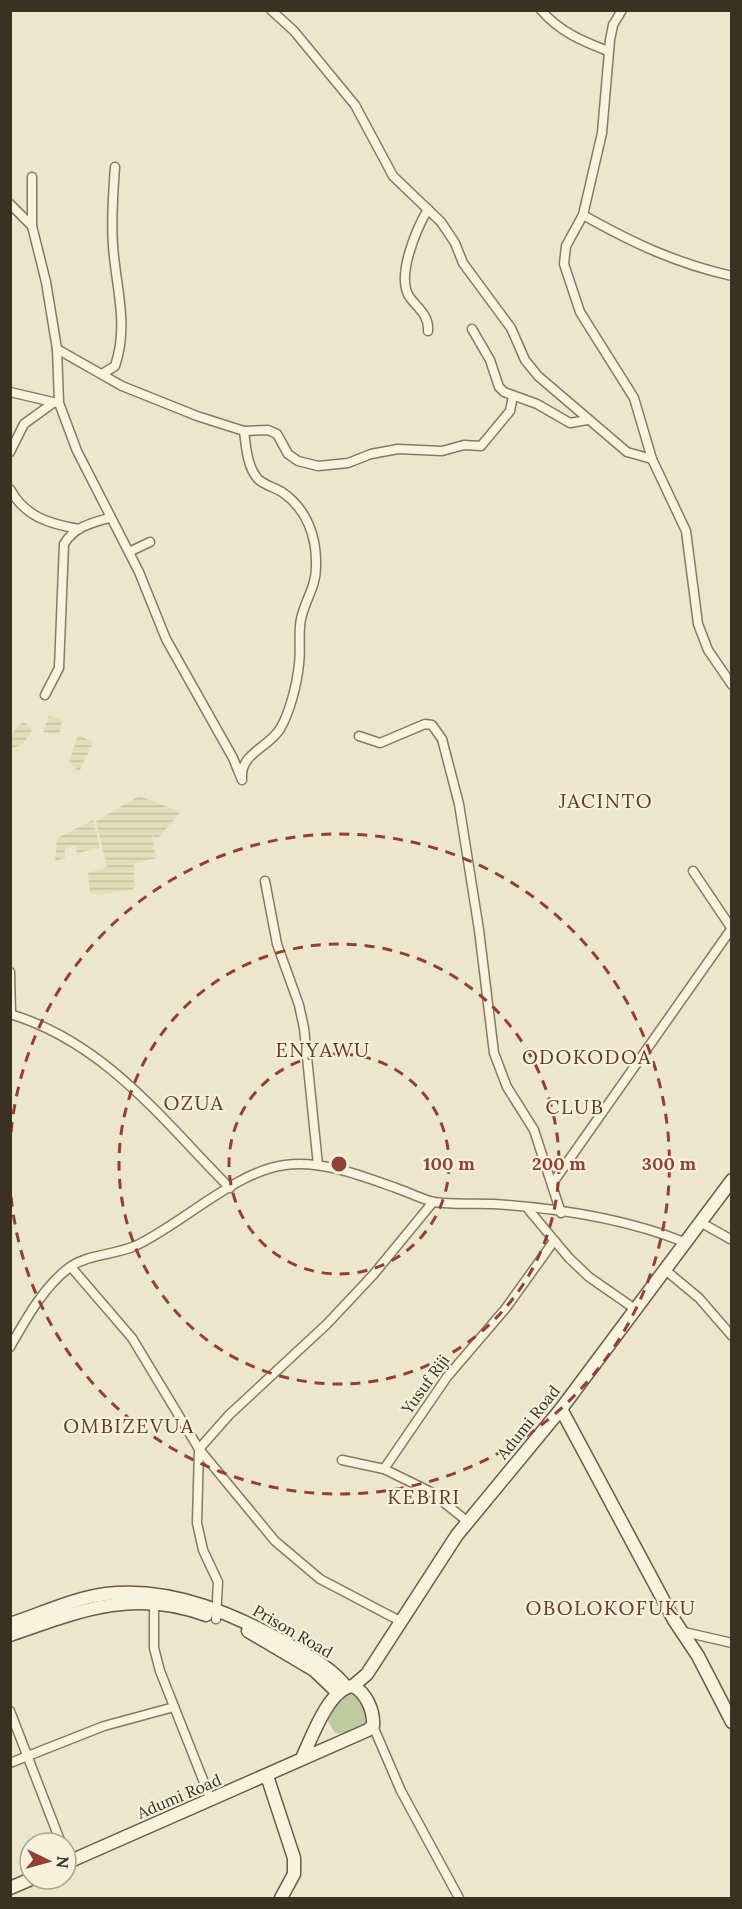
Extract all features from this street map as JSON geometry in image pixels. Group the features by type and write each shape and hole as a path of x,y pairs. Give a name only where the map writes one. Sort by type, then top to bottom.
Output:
{"main road":[{"name":"Adumi Road","path":"303,1756 319,1724 349,1690 367,1674 400,1620 468,1522 561,1408 732,1180"},
{"path":"561,1408 680,1631 698,1656 732,1722"},
{"name":"Prison Road","path":"10,1624 84,1599 124,1593 149,1594 192,1602 349,1690"},
{"name":"Prison Road","path":"10,1635 109,1604 154,1603 217,1615"},
{"path":"349,1690 372,1713 373,1726"},
{"path":"319,1724 328,1737 338,1742"},
{"name":"Adumi Road","path":"78,1855 267,1776 303,1756 359,1735 373,1726"},
{"path":"267,1776 294,1858 294,1874 281,1899"}],"street":[{"path":"271,10 294,31 355,105 393,176 441,222 455,243 463,263 511,328 525,360 538,376 627,452 652,459"},
{"path":"541,10 551,22 575,39 608,51"},
{"path":"622,10 613,25 608,51 602,133 583,215 566,246 564,256 570,288 580,312 634,398 652,459 686,531 698,624 708,650 732,685"},
{"path":"102,374 116,366 122,342 122,297 113,249 115,167"},
{"path":"32,177 32,226 46,282 57,349 56,403 109,518 129,552 166,639 233,758 242,780 243,765 247,759 273,740 286,718 299,665 302,616 311,597 317,565 314,537 307,519 299,506 258,479 246,449 244,431"},
{"path":"10,204 32,226"},
{"path":"428,209 414,235 406,277 407,290 411,299 423,311 428,321 428,332"},
{"path":"583,215 652,252 694,268 732,276"},
{"path":"472,329 487,352 499,387 513,396 537,404 570,423 587,420"},
{"path":"57,349 122,386 197,416 244,431 268,430 277,434 288,454 298,461 330,466 398,449 442,451 464,445 481,446 510,411 513,396"},
{"path":"10,392 56,403"},
{"path":"10,452 24,424 56,403"},
{"path":"10,489 26,510 42,520 79,529"},
{"path":"45,695 57,675 61,648 62,554 70,535 79,529 109,518"},
{"path":"129,552 150,542"},
{"path":"358,736 380,743 425,724 432,725 442,740 459,804 467,849 494,1053 507,1086 534,1130 561,1212"},
{"path":"552,1184 732,929 693,871"},
{"path":"266,882 277,944 303,1022 317,1129 318,1165"},
{"path":"10,972 11,1014 47,1029 112,1068 230,1188"},
{"path":"10,1347 46,1292 71,1267 84,1260 133,1247 176,1224 257,1171 286,1164 318,1165 433,1202 561,1212 655,1230 684,1242"},
{"path":"217,1615 218,1582 203,1550 196,1523 199,1449 230,1415 327,1324 373,1275 433,1202"},
{"path":"528,1209 589,1276 635,1309"},
{"path":"700,1222 732,1240"},
{"name":"Yusuf Riji","path":"384,1469 447,1377 506,1308 555,1241"},
{"path":"71,1267 132,1338 199,1449 283,1548 320,1579 400,1620"},
{"path":"664,1269 699,1298 732,1336"},
{"path":"342,1460 384,1469 431,1492 468,1522"},
{"path":"154,1603 154,1648 174,1707 211,1800"},
{"path":"680,1631 732,1643"},
{"path":"10,1763 104,1726 174,1707"},
{"path":"10,1712 56,1831"},
{"path":"373,1726 401,1791 459,1899"}],"shaded area":[{"path":"49,716 62,720 59,735 43,732"},
{"path":"23,721 32,730 23,744 11,749 11,735"},
{"path":"78,735 93,742 79,772 69,763"},
{"path":"139,796 181,812 158,838 152,836 156,858 134,863 134,889 96,895 90,892 88,873 107,867 96,821"},
{"path":"93,820 100,848 77,853 76,845 65,849 65,858 55,861 57,838"}],"green space":[{"path":"346,1689 361,1694 368,1720 353,1730 335,1733 326,1718"}],"district":[{"name":"JACINTO","path":"606,801"},
{"name":"ENYAWU","path":"323,1050"},
{"name":"ODOKODOA","path":"587,1057"},
{"name":"OZUA","path":"194,1103"},
{"name":"CLUB","path":"575,1107"},
{"name":"OMBIZEVUA","path":"129,1426"},
{"name":"KEBIRI","path":"424,1497"},
{"name":"OBOLOKOFUKU","path":"611,1608"}]}
